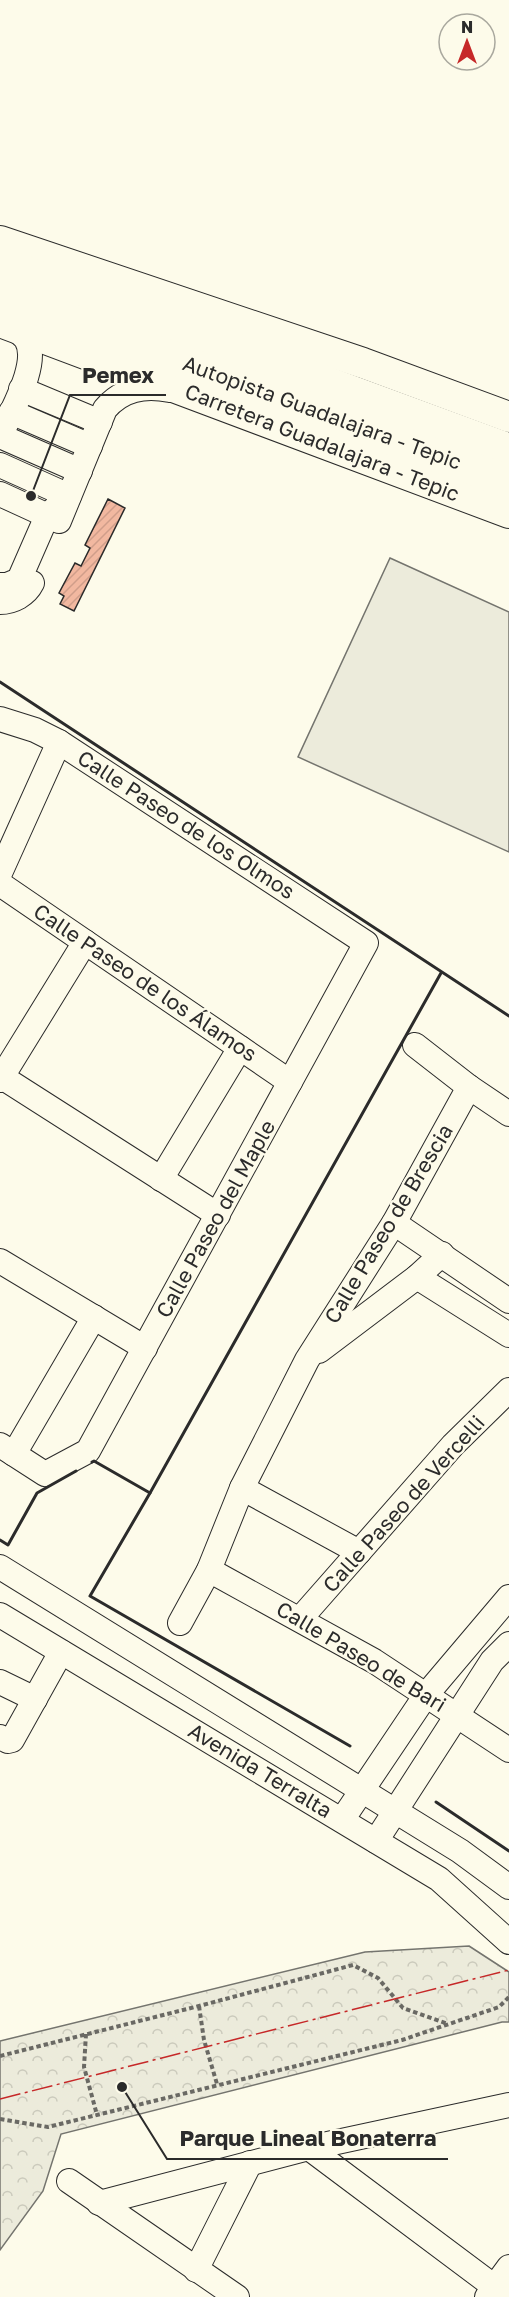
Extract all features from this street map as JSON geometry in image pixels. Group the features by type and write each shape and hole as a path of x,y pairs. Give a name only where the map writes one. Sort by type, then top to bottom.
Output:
{"highway":[{"path":"0,263 506,474"},
{"name":"Autopista Guadalajara - Tepic","path":"0,294 506,474"}],"main road":[{"path":"0,240 363,363 509,417"},
{"name":"Carretera Guadalajara - Tepic","path":"9,332 59,344 509,513"}],"street":[{"path":"9,332 31,354 28,372 0,436 80,471"},
{"path":"0,585 19,580 53,519 69,496 105,409 115,397 129,391 162,388 190,393"},
{"path":"21,389 100,422"},
{"path":"11,412 90,446"},
{"path":"0,465 69,496"},
{"path":"0,494 53,519"},
{"path":"0,602 6,602 22,595 30,588 53,519"},
{"name":"Calle Paseo de los Olmos","path":"0,719 34,730 59,742 366,943"},
{"path":"0,873 59,742"},
{"name":"Calle Paseo de los Álamos","path":"0,884 290,1082"},
{"path":"85,942 1,1079 218,1215"},
{"name":"Calle Paseo del Maple","path":"7,1450 45,1474 88,1451 366,943"},
{"path":"415,1045 469,1087 509,1114"},
{"path":"161,1179 240,1048"},
{"name":"Calle Paseo de Brescia","path":"180,1623 209,1570 242,1488 307,1360 394,1223 469,1087"},
{"path":"394,1223 509,1301"},
{"name":"Calle Paseo de Brescia","path":"307,1360 417,1277 442,1254"},
{"path":"0,1261 145,1348"},
{"path":"417,1277 509,1335"},
{"path":"7,1450 94,1317"},
{"name":"Calle Paseo de Vercelli","path":"300,1619 453,1445 509,1390"},
{"path":"242,1488 359,1552"},
{"name":"Avenida Terralta","path":"0,1567 460,1851 509,1887"},
{"name":"Calle Paseo de Bari","path":"209,1570 374,1662 509,1750"},
{"path":"342,1820 426,1695 509,1597"},
{"name":"Avenida Terralta","path":"0,1615 439,1879 509,1942"},
{"path":"376,1840 492,1661 509,1644"},
{"path":"0,1737 8,1741 12,1740 62,1652"},
{"path":"0,1682 34,1699"},
{"path":"99,2203 309,2148 509,2105"},
{"path":"309,2148 500,2287"},
{"path":"196,2270 250,2163"},
{"path":"69,2181 237,2297"}],"path":[{"path":"0,2056 353,1965 378,1978 404,2008 449,2024"},
{"path":"0,2119 48,2127 402,2040 499,2007 509,1998"},
{"path":"199,2006 204,2040 217,2084"},
{"path":"86,2034 84,2067 97,2115"}],"green space":[{"path":"390,558 509,612 509,852 298,757"},
{"path":"469,1946 509,1972 509,2022 61,2134 43,2191 0,2250 0,2041 365,1952"}],"building":[{"path":"108,499 125,508 74,611 60,604 64,596 59,593 75,563 81,566 90,548 85,545"}],"wall":[{"path":"0,682 509,1016"},
{"path":"92,1462 94,1461 150,1493 441,973"},
{"path":"0,1540 8,1545 37,1493 76,1471"},
{"path":"150,1493 90,1596 350,1746"},
{"path":"436,1802 509,1851"}],"power":[{"path":"0,2099 509,1970"}],"place":[{"name":"Pemex","path":"31,496"},
{"name":"Parque Lineal Bonaterra","path":"122,2087"}]}
